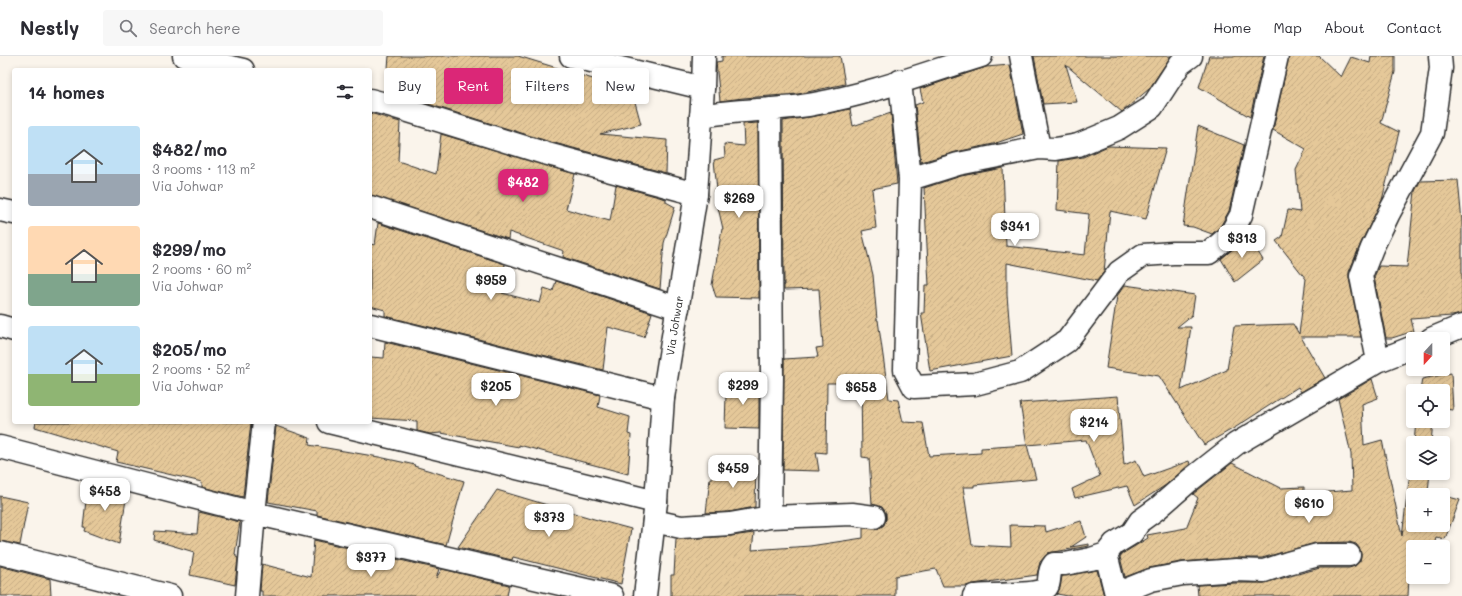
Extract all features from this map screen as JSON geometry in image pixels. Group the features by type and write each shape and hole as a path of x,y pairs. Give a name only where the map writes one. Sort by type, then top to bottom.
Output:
{"street":[{"path":"184,56 235,68"},
{"path":"571,56 704,88"},
{"name":"Via Johwar","path":"645,596 655,512 663,398 696,194 704,88 704,56"},
{"path":"701,116 717,113 812,104 845,98 981,56"},
{"path":"1021,56 1039,148"},
{"path":"910,178 958,164 1039,148 1056,149 1078,145 1119,128 1152,107 1180,64 1192,56"},
{"path":"900,81 910,178 905,370 914,386 975,384 1020,372 1067,341 1119,272 1128,264 1143,256 1174,253 1209,253 1230,235 1241,215 1277,56"},
{"path":"1378,361 1361,276 1388,213 1432,132 1441,68 1440,56"},
{"path":"372,101 544,153 696,194"},
{"path":"770,109 772,376 770,517"},
{"path":"372,208 678,308"},
{"path":"0,210 12,213"},
{"path":"372,325 663,398"},
{"path":"0,326 12,329"},
{"path":"1448,332 1462,326"},
{"path":"974,596 1017,596 1034,594 1043,591 1048,587 1050,569 1054,564 1091,560 1106,554 1114,544 1132,534 1140,521 1236,444 1378,361 1406,350"},
{"path":"247,596 264,424"},
{"path":"336,424 655,512 681,526 730,524 770,517 852,514 874,517"},
{"path":"0,447 254,513 612,596"},
{"path":"0,553 170,596"},
{"path":"1106,554 1116,594 1150,580 1183,574 1236,570 1264,571 1318,555 1349,555"}],"building":[{"path":"389,56 518,56 557,68 511,68 511,104 584,104 584,76 592,79 592,104 636,104 641,124 600,134 667,140 666,173 547,141 428,104 436,104 436,68 388,68"},
{"path":"722,56 840,56 845,84 798,94 720,101 716,62 722,61"},
{"path":"1034,56 1171,56 1149,89 1122,112 1066,65 1077,102 1043,104"},
{"path":"1209,56 1264,56 1250,117 1199,87"},
{"path":"1289,56 1319,56 1341,77 1351,57 1370,63 1371,56 1395,56 1395,72 1381,123 1399,132 1382,200 1349,272 1361,337 1301,337 1325,378 1301,392 1298,387 1236,427 1204,445 1159,376 1106,368 1117,296 1125,285 1195,295 1192,315 1177,327 1191,327 1181,390 1227,370 1234,326 1293,324 1299,334 1306,279 1276,241 1282,237 1288,210 1300,212 1296,170 1306,149 1273,130"},
{"path":"1010,65 1023,134 996,143 998,143 956,152 921,162 915,105 923,102 920,89 986,67"},
{"path":"850,109 853,126 891,113 897,184 872,189 876,228 862,231 873,275 877,320 889,399 898,400 903,422 923,423 929,456 981,453 981,448 1027,445 1036,479 963,487 972,545 1011,547 1010,525 1045,526 1046,532 1081,521 1086,537 1071,547 1089,544 1089,546 1048,553 1040,562 1037,575 966,586 943,586 936,569 895,576 895,596 671,596 671,575 674,575 676,539 731,536 754,533 752,550 810,546 863,538 863,528 878,529 884,525 886,513 882,507 872,504 869,458 862,457 861,383 827,383 826,453 816,452 819,471 783,470 784,359 818,357 816,348 823,347 819,289 784,290 783,121"},
{"path":"372,114 400,122 398,161 436,174 441,134 575,174 566,209 610,221 616,185 666,199 666,202 675,207 664,243 660,289 563,257 564,251 509,232 508,239 372,196"},
{"path":"758,123 759,298 716,297 712,285 723,229 714,190 717,190 714,160 725,157 724,144 744,146 743,124"},
{"path":"1198,126 1244,145 1229,211 1220,227 1212,234 1193,227 1183,226"},
{"path":"1108,146 1166,148 1146,219 1110,211 1104,272 1097,281 1007,263 1007,295 1012,356 930,371 921,313 924,313 925,285 929,285 924,188 961,176 1003,168 1006,246 1085,255 1089,214 1057,210 1059,161 1083,157"},
{"path":"1458,180 1462,222 1462,314 1411,319 1414,331 1406,332 1406,334 1392,338 1386,338 1374,277 1379,266 1407,267 1415,191 1420,181"},
{"path":"378,223 505,264 502,293 540,303 544,288 553,291 556,281 652,313 644,337 608,327 603,370 385,316 385,310 372,307 372,244 375,245"},
{"path":"1248,236 1263,260 1235,282 1221,259"},
{"path":"385,342 600,395 598,407 630,417 628,434 631,435 628,474 519,445 519,447 441,433 430,434 417,431 417,421 372,418 372,357 384,358"},
{"path":"1450,373 1453,410 1450,410 1450,384 1421,384 1422,379 1436,376 1450,376"},
{"path":"1372,379 1378,398 1362,404 1364,445 1382,440 1402,536 1406,504 1406,532 1448,532 1445,539 1436,537 1435,540 1406,540 1406,584 1409,584 1408,596 1198,596 1197,585 1264,583 1320,568 1349,568 1355,566 1360,561 1360,549 1356,544 1349,542 1315,543 1262,558 1235,558 1181,562 1149,568 1125,577 1120,557 1122,554 1148,538 1147,535 1186,528 1198,498 1193,494 1232,463 1281,488 1304,487 1304,494 1352,490 1351,454 1338,399"},
{"path":"733,380 759,381 759,429 725,428 726,394 732,395"},
{"path":"1118,396 1124,465 1136,460 1144,477 1189,461 1190,464 1166,485 1135,505 1127,486 1075,498 1072,489 1100,476 1086,440 1027,445 1020,403"},
{"path":"36,424 251,424 243,497 202,487 202,482 116,462 118,452 35,427"},
{"path":"276,426 310,438 309,445 415,465 414,466 464,481 446,545 317,515 317,511 268,502"},
{"path":"1415,428 1432,428 1432,436 1415,436"},
{"path":"721,458 756,467 755,507 729,512 706,513 710,478 725,476"},
{"path":"1409,480 1429,480 1428,488 1408,488"},
{"path":"88,483 127,493 119,544 84,531 85,527 83,527"},
{"path":"497,490 631,529 621,584 513,557 512,560 458,547"},
{"path":"0,496 28,502 20,545 0,541"},
{"path":"1450,497 1460,500 1450,526"},
{"path":"199,512 240,522 235,554 238,558 235,585 190,575 194,552 154,540 155,531 197,534"},
{"path":"314,540 439,569 436,578 442,569 509,585 507,596 262,596 262,591 260,591 262,564 311,577"},
{"path":"0,566 50,579 51,596 0,596"},
{"path":"1097,570 1104,596 1068,596 1057,594 1060,588 1062,576"}]}
